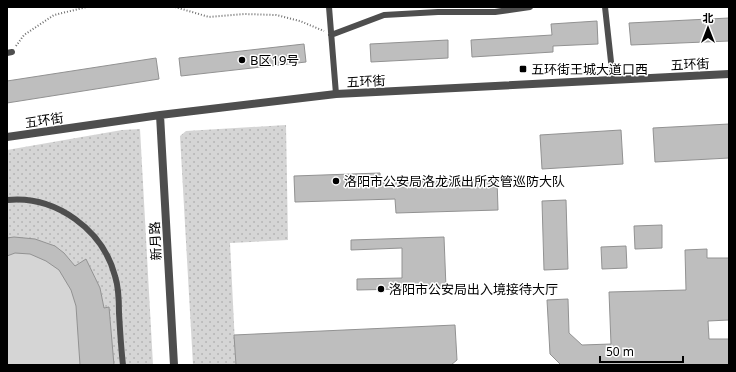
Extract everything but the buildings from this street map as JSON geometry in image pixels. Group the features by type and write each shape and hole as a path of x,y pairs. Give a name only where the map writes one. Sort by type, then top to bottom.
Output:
{"street":[{"name":"五环街","path":"7,137 160,115 336,94 729,74"},
{"name":"新月路","path":"160,115 174,365"}],"lane":[{"path":"329,7 336,94"},
{"path":"331,34 384,15 438,12 495,12 530,7"},
{"path":"606,7 613,80"},
{"path":"7,200 37,202 61,210 82,224 100,243 116,277 122,365"}],"path":[{"path":"9,52 24,35 54,15 87,7"},
{"path":"175,7 209,17 244,14 276,15 300,22 331,34"}],"shaded area":[{"path":"286,125 288,240 230,243 236,365 193,365 180,136 186,131"},
{"path":"140,129 153,365 114,365 109,307 104,308 100,288 86,259 75,266 60,250 45,242 28,239 7,238 7,150 122,130"},
{"path":"14,237 33,239 55,247 75,266 86,259 100,288 104,308 109,307 114,365 7,365 7,238"}],"place":[{"name":"B区19号","path":"242,60"},
{"name":"五环街王城大道口西","path":"523,69"},
{"name":"洛阳市公安局洛龙派出所交管巡防大队","path":"336,181"},
{"name":"洛阳市公安局出入境接待大厅","path":"381,289"}]}
